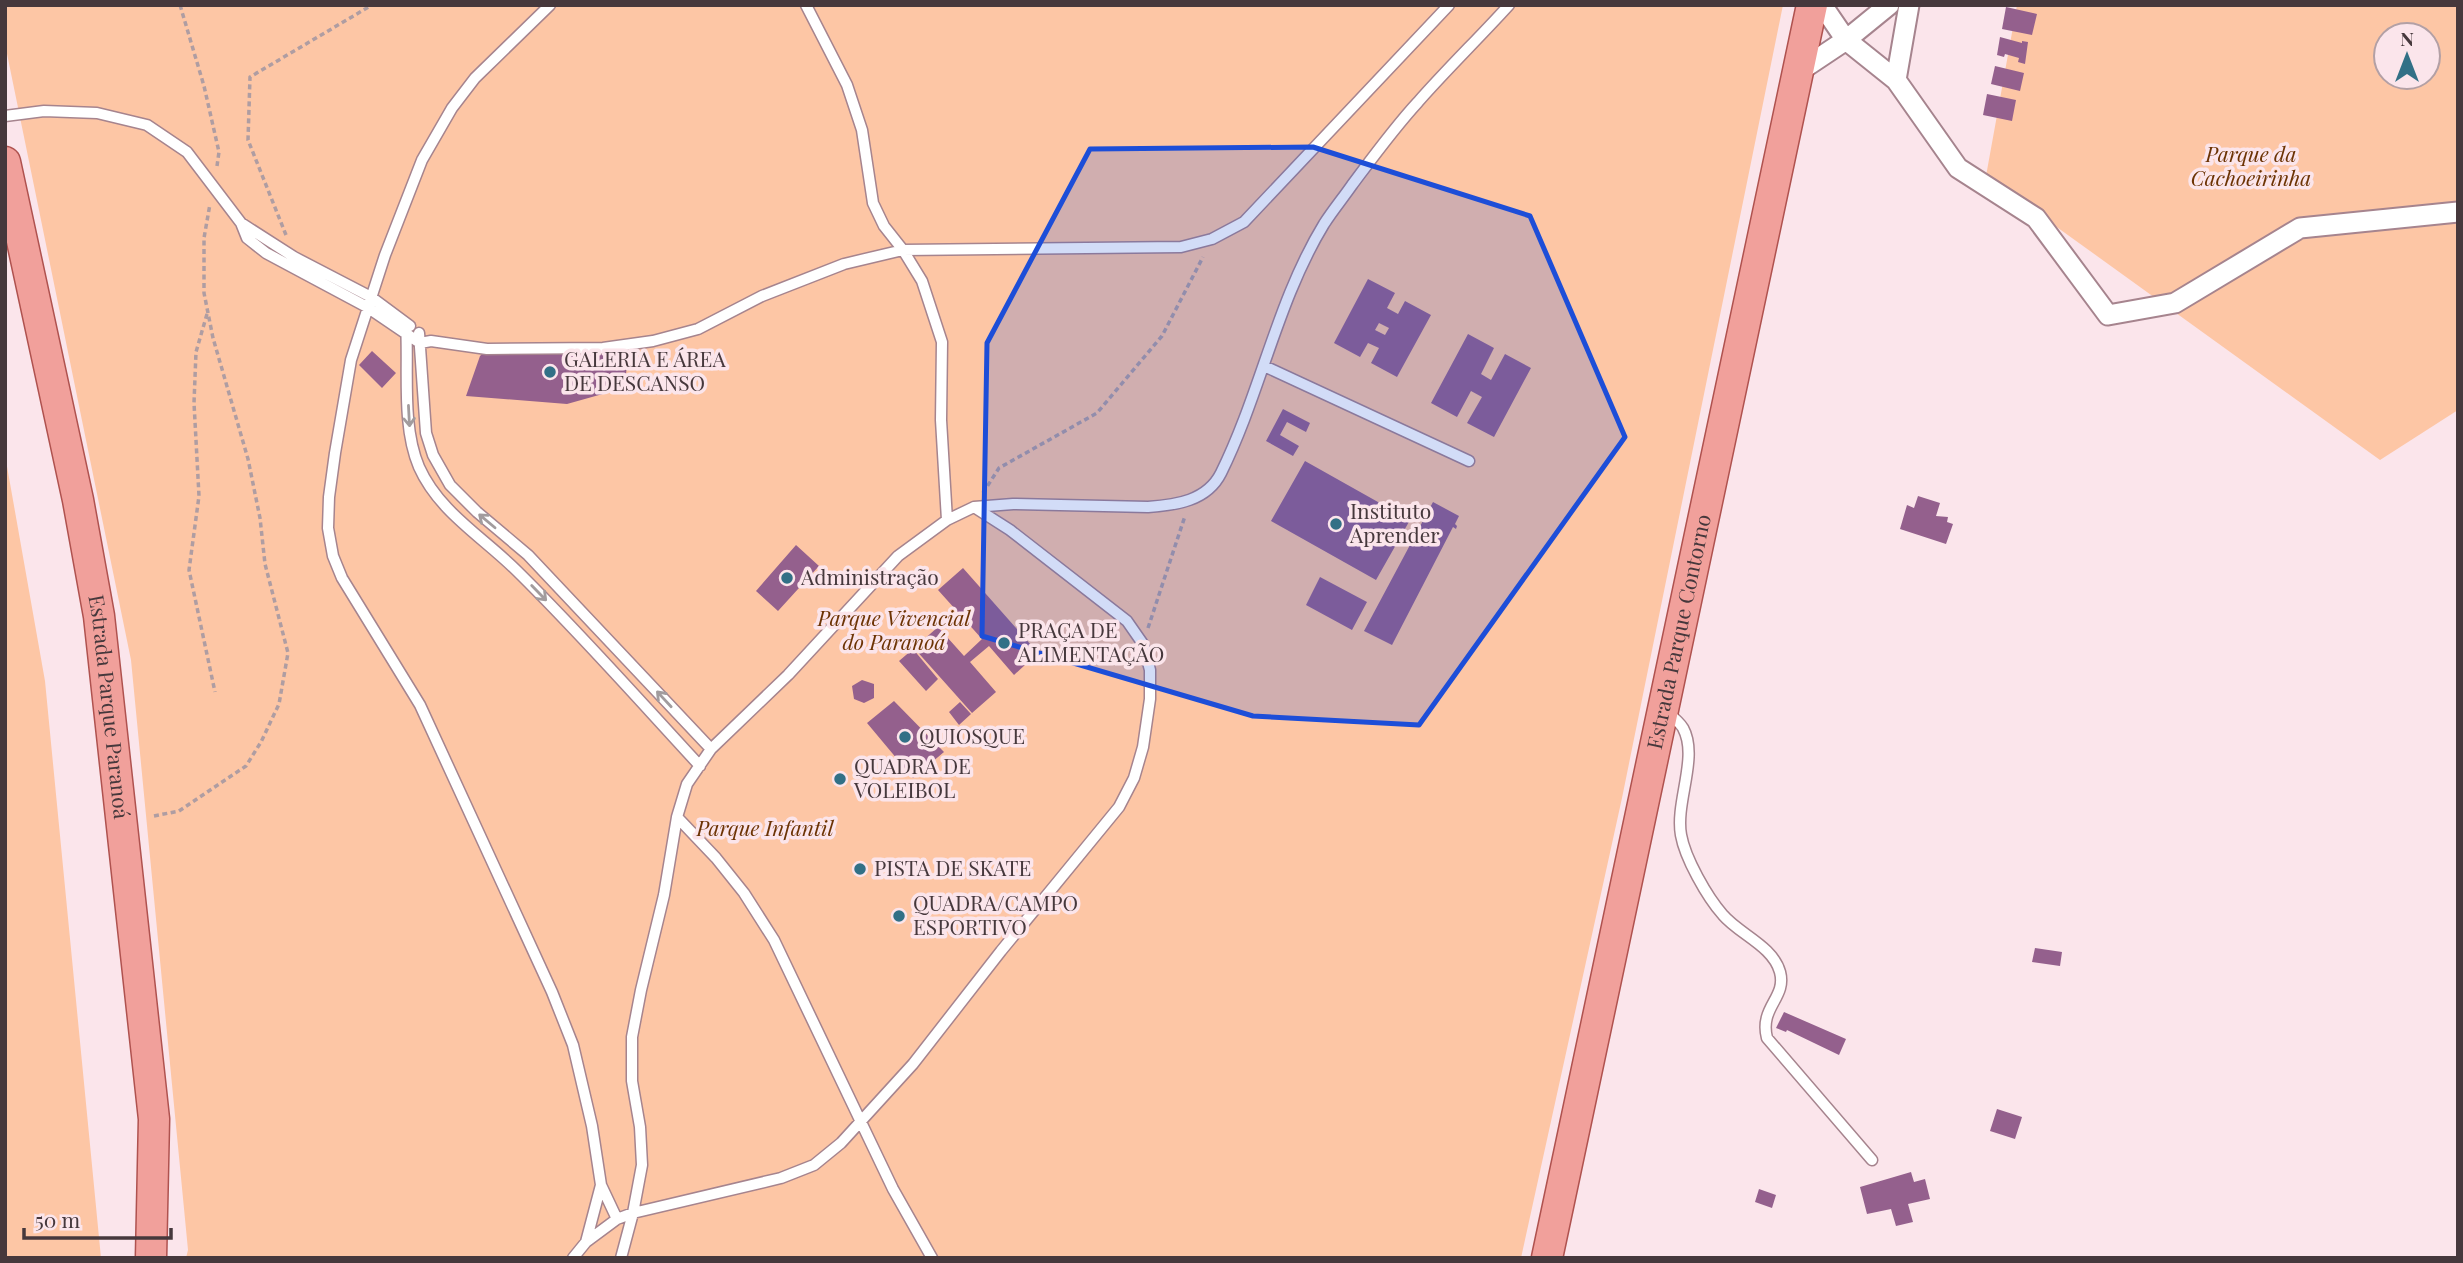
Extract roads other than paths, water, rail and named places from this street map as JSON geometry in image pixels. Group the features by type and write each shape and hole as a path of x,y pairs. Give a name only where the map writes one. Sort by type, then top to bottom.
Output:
{"main road":[{"name":"Estrada Parque Contorno","path":"1547,1258 1812,5"},
{"name":"Estrada Parque Paranoá","path":"5,162 69,459 99,616 154,1119 151,1258"}],"street":[{"path":"1822,5 1846,40 1896,80 1958,168 2036,218 2108,315 2175,303 2300,228 2458,212"},
{"path":"1798,72 1846,40 1889,5"},
{"path":"1896,80 1909,5"}],"lane":[{"path":"550,5 475,78 453,108 422,160 369,302 351,360 334,464 328,528 333,556 342,578 420,705 552,992 573,1045 581,1076 601,1185 617,1219"},
{"path":"806,5 851,96 862,130 873,203 884,226 904,250 922,281 942,342 941,420 947,520"},
{"path":"5,116 44,111 97,113 148,125 187,152 241,223 247,238 266,253 369,302 407,335 487,349 603,348 653,341 698,329 762,296 844,264 904,250 1135,249 1181,247 1212,239 1244,222 1449,5"},
{"path":"621,1258 642,1165 640,1127 632,1081 632,1037 664,895 677,817 687,784 711,749 788,675 898,556 947,520 974,507 1013,504 1170,506 1204,493 1220,475 1264,366 1290,290 1324,223 1380,147 1418,102 1509,5"},
{"path":"241,223 407,323 419,338 426,433 433,455 450,485 528,555 711,749"},
{"path":"407,323 412,444 419,467 437,498 515,569 700,766"},
{"path":"1264,366 1469,461"},
{"path":"408,392 422,391"},
{"path":"573,1258 586,1242 617,1219 781,1178 814,1165 841,1143 914,1064 1119,807 1134,778 1143,747 1150,699 1150,670 1143,644 1127,621 1010,530 974,507"},
{"path":"1663,707 1683,728 1688,748 1686,777 1679,811 1681,837 1697,875 1723,916 1768,954 1780,972 1780,991 1764,1026 1768,1038 1872,1160"},
{"path":"677,817 730,875 774,940 893,1189 932,1258"},
{"path":"586,1242 601,1185"}],"place":[{"name":"GALERIA E ÁREA DE DESCANSO","path":"550,372"},
{"name":"Instituto Aprender","path":"1336,524"},
{"name":"Administração","path":"787,578"},
{"name":"PRAÇA DE ALIMENTAÇÃO","path":"1004,643"},
{"name":"QUIOSQUE","path":"905,737"},
{"name":"QUADRA DE VOLEIBOL","path":"840,779"},
{"name":"PISTA DE SKATE","path":"860,869"},
{"name":"QUADRA/CAMPO ESPORTIVO","path":"899,916"}],"park label":[{"name":"Parque da Cachoeirinha","path":"2251,167"},
{"name":"Parque Vivencial do Paranoá","path":"894,631"},
{"name":"Parque Infantil","path":"765,829"}]}
